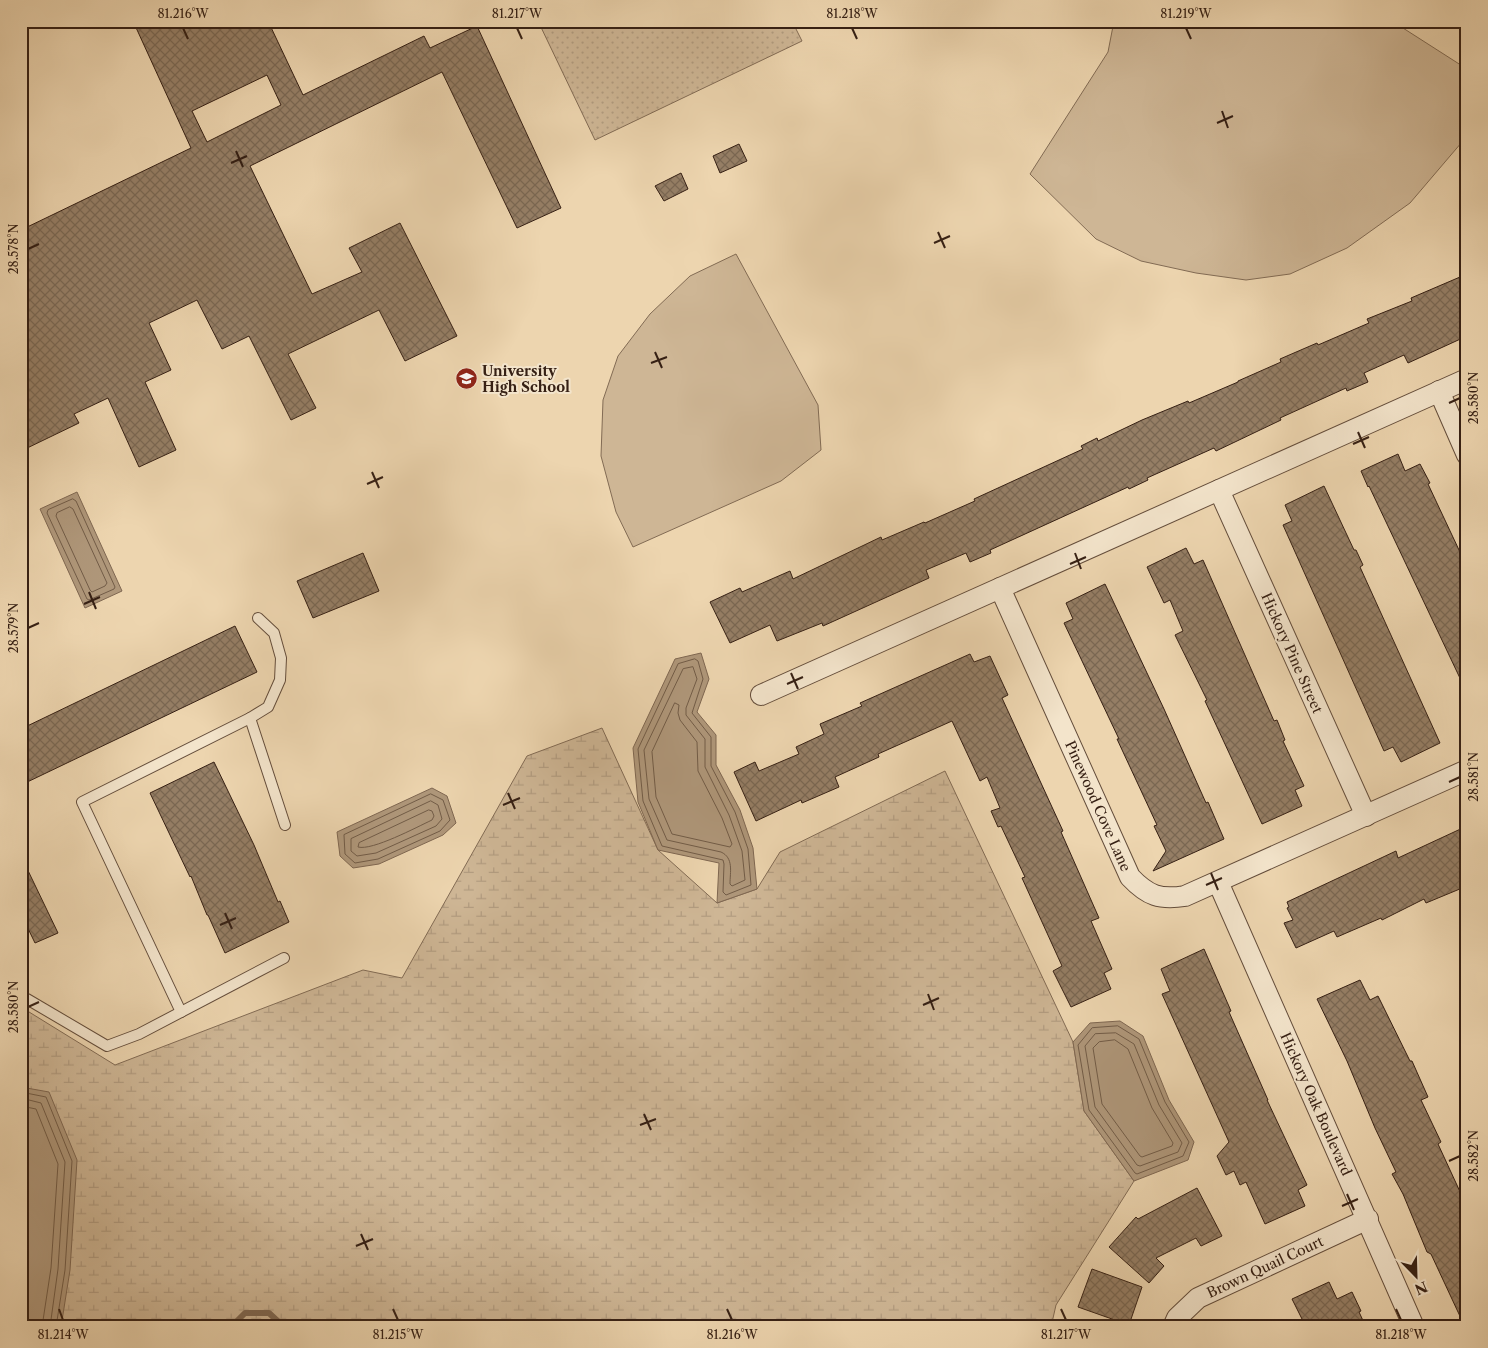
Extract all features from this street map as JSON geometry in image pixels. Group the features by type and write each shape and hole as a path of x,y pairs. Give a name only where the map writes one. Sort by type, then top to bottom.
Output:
{"street":[{"path":"761,695 1467,379"},
{"path":"1439,391 1467,455"},
{"name":"Hickory Pine Street","path":"1218,490 1366,816"},
{"name":"Pinewood Cove Lane","path":"1000,588 1130,877 1140,888 1155,896 1171,898 1185,896 1467,770"},
{"name":"Hickory Oak Boulevard","path":"1218,882 1414,1327"},
{"name":"Brown Quail Court","path":"1173,1327 1177,1318 1198,1298 1368,1219"}],"lane":[{"path":"181,1012 82,802 250,718 268,707 280,680 281,658 274,633 258,618"},
{"path":"250,718 285,825"},
{"path":"21,1000 27,999 107,1046 139,1034 284,958"}],"green space":[{"path":"538,21 792,21 802,41 595,140"},
{"path":"1114,21 1392,21 1467,69 1467,132 1462,142 1410,203 1347,248 1290,274 1246,280 1196,273 1141,261 1096,239 1030,174 1108,52"},
{"path":"736,254 818,405 821,450 781,481 633,547 616,512 601,456 603,400 618,356 650,314 690,276"},
{"path":"602,728 658,850 717,903 757,889 780,852 945,771 1073,1042 1084,1111 1134,1181 1056,1305 1051,1327 21,1327 21,1007 115,1065 363,970 402,978 527,756"}],"water":[{"path":"77,492 122,591 85,608 40,509"},
{"path":"701,653 709,679 697,712 716,735 716,765 740,810 753,848 757,889 717,903 719,863 658,850 638,802 633,748 675,659"},
{"path":"432,788 447,796 456,823 443,835 379,864 353,868 340,856 337,832"},
{"path":"1120,1021 1143,1036 1169,1100 1194,1142 1188,1160 1134,1181 1084,1111 1073,1042 1090,1023"},
{"path":"21,1087 49,1092 77,1160 70,1270 61,1327 21,1327"}],"building":[{"path":"133,21 268,21 303,95 424,36 430,48 477,26 561,208 517,228 442,72 250,166 312,294 362,272 349,248 400,223 457,336 405,361 379,310 288,354 316,408 291,420 249,336 222,349 197,300 149,323 171,370 145,382 176,450 139,467 108,398 74,414 79,423 21,451 21,230 191,148","holes":["267,75 281,105 207,142 192,111"]},
{"path":"739,144 747,161 720,173 713,156"},
{"path":"681,173 688,189 664,201 655,186"},
{"path":"1467,274 1467,336 1408,363 1404,355 1364,373 1368,382 1347,391 1346,388 1280,418 1281,420 1216,451 1214,448 1147,478 1148,480 1129,489 1128,487 990,550 991,553 970,562 966,553 926,570 929,578 823,626 822,623 777,641 770,625 730,643 710,602 740,588 742,592 790,571 793,579 881,537 882,540 925,523 1083,449 1081,446 1097,438 1098,441 1142,420 1238,382 1281,362 1280,359 1369,323 1367,319 1412,301 1411,298"},
{"path":"1398,454 1405,471 1420,464 1467,567 1467,693 1361,471"},
{"path":"1324,486 1363,565 1360,567 1440,743 1401,762 1393,747 1384,751 1283,525 1292,521 1285,505"},
{"path":"1186,548 1194,564 1203,560 1274,721 1277,720 1285,740 1283,741 1304,786 1295,790 1302,806 1262,824 1205,701 1207,700 1175,635 1183,631 1170,600 1164,603 1147,567"},
{"path":"363,553 379,591 313,618 297,581"},
{"path":"1105,584 1224,839 1153,871 1166,851 1154,826 1157,825 1064,623 1073,619 1066,603"},
{"path":"235,626 257,672 21,785 21,729"},
{"path":"970,654 974,662 990,656 1008,695 1002,698 1063,831 1061,832 1099,918 1091,921 1112,969 1104,973 1111,989 1071,1007 1053,971 1062,966 1022,878 1025,877 1001,826 998,827 991,811 1000,808 987,777 980,781 952,721 878,754 879,757 835,777 839,787 802,803 801,800 756,821 734,772 755,762 759,771 799,754 796,747 824,734 820,724 862,706 860,703"},
{"path":"214,762 289,922 225,953 191,876 150,793"},
{"path":"1467,826 1467,886 1426,903 1424,899 1382,920 1381,918 1337,937 1334,931 1296,948 1284,923 1293,920 1287,908 1289,907 1287,902 1396,851 1398,858"},
{"path":"21,856 58,933 35,943 21,914"},
{"path":"1204,949 1267,1100 1307,1185 1298,1190 1305,1206 1265,1224 1246,1182 1240,1185 1234,1171 1226,1175 1217,1156 1229,1142 1162,994 1170,991 1161,969"},
{"path":"1360,980 1370,1000 1378,996 1410,1061 1412,1061 1428,1097 1421,1100 1441,1142 1438,1144 1462,1196 1467,1194 1467,1327 1465,1327 1431,1254 1427,1252 1403,1194 1392,1174 1396,1172 1347,1061 1317,999"},
{"path":"1197,1188 1222,1236 1201,1246 1196,1238 1156,1258 1164,1266 1149,1283 1109,1247 1136,1217 1138,1219"},
{"path":"1092,1269 1142,1287 1129,1325 1078,1307"},
{"path":"1329,1282 1337,1299 1352,1292 1366,1327 1306,1327 1292,1299"}],"waterway":[{"path":"231,1327 245,1313 269,1313 284,1327"}],"place":[{"name":"University High School","path":"466,379"}]}
